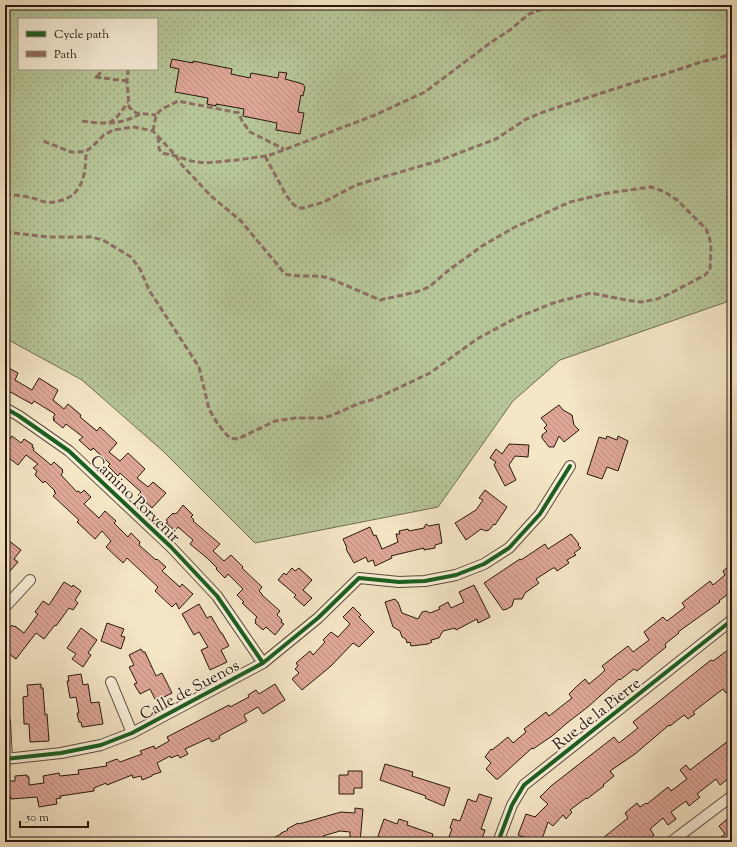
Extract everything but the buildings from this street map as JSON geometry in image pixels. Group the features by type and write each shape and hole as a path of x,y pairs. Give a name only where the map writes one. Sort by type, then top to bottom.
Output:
{"street":[{"name":"Camino Porvenir","path":"5,408 70,451 170,547 217,596 263,663"},
{"name":"Calle de Suenos","path":"6,759 61,753 101,745 132,733 263,663 318,618 359,578 399,582 425,581 456,575 484,564 509,548 540,514 570,466"},
{"path":"5,607 30,580"},
{"name":"Rue de la Pierre","path":"498,842 512,805 524,785 732,620"},
{"path":"111,682 132,733"},
{"path":"5,721 6,759"},
{"path":"671,842 732,796"}],"green space":[{"path":"5,5 732,5 732,300 560,360 513,401 438,507 255,543 164,452 82,380 5,338"}],"marked path":[{"path":"158,137 159,149 162,153 191,161 205,163 237,160 273,154 375,115 425,92 490,43 510,30 529,14 545,8 582,5"},
{"path":"265,156 286,195 298,208 303,208 324,202 356,185 438,161 496,139 526,119 546,111 645,79 732,54"},
{"path":"97,77 102,70"},
{"path":"128,70 127,81 129,107 136,113 156,115"},
{"path":"95,77 127,81"},
{"path":"153,131 156,115 162,109 178,101 239,113 242,121 250,132 284,149"},
{"path":"109,123 116,118 128,103"},
{"path":"82,121 112,123 133,118 140,114"},
{"path":"5,232 48,237 91,237 103,240 131,257 140,269 149,290 199,367 209,409 216,421 230,438 238,439 275,421 296,418 323,418 360,403 375,399 430,373 477,339 514,319 553,303 591,293 641,302 657,299 705,275 710,270 711,245 706,229 677,200 665,192 651,187 608,193 570,202 515,227 482,246 449,270 429,287 416,292 380,300 329,278 285,274 241,221 211,196 153,131 134,127 113,130 104,135 86,151 79,152 71,152 43,141"},
{"path":"5,194 49,202 55,202 70,197 80,186 84,173 86,151"},
{"path":"732,179 728,190 728,202 732,209"}],"cycle path":[{"path":"5,408 69,451 171,547 217,596 263,663"},
{"path":"5,759 61,753 101,745 132,733 263,663 318,618 359,578 399,582 425,581 456,575 484,564 509,548 540,514 570,466"},
{"path":"498,842 512,805 524,785 732,620"}]}
